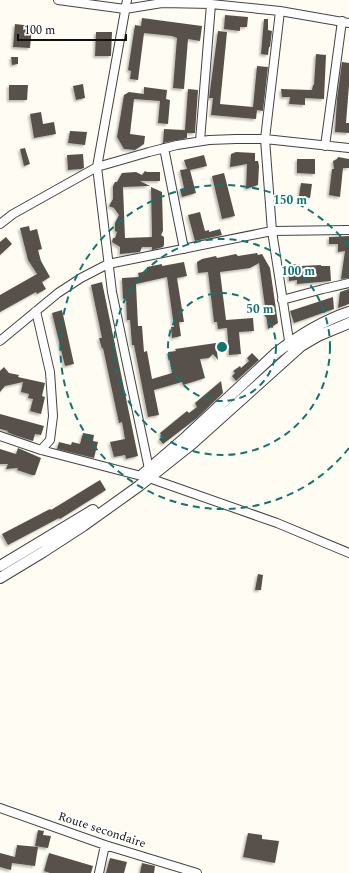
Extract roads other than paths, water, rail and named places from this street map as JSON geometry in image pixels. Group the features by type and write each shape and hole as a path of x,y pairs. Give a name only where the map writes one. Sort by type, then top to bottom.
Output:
{"street":[{"path":"58,0 125,9 162,3 211,4 280,11 345,22 325,146"},
{"path":"127,0 97,167 112,292 146,474"},
{"path":"200,141 211,4"},
{"path":"280,11 265,139 272,232 289,343 292,353"},
{"path":"0,224 13,214 97,167 164,148 200,141 236,139 265,139 349,148"},
{"path":"164,148 184,249"},
{"path":"1,338 58,292 108,264 272,232 349,230"},
{"path":"282,300 323,288 349,283"},
{"path":"36,311 50,372 52,416 50,440 40,450"},
{"path":"0,578 83,526 146,474 276,353 289,343 310,330 349,312"},
{"path":"0,566 84,517 193,443 301,346 318,336 349,323"},
{"path":"0,436 40,450 146,474 277,523 349,553"},
{"name":"Route secondaire","path":"1,811 196,873"},
{"path":"99,873 105,845"}]}
